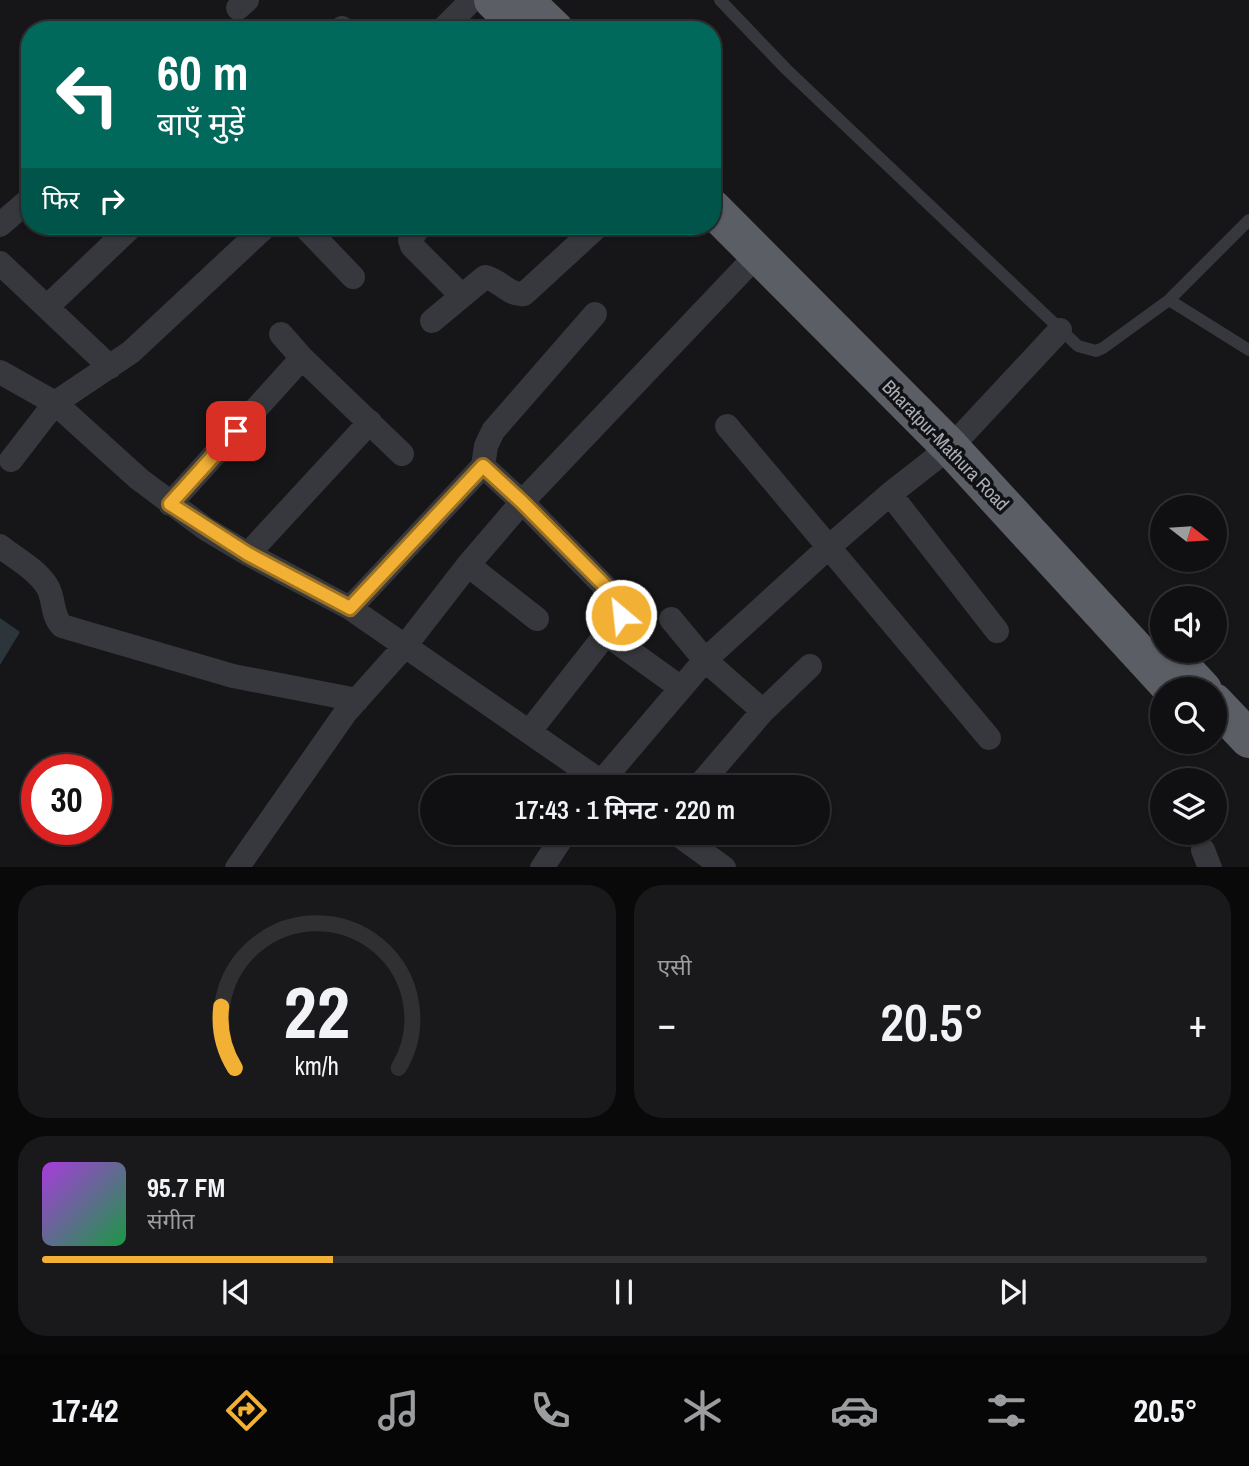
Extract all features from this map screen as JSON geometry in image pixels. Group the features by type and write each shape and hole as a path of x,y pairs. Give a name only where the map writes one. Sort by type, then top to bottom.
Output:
{"highway":[{"path":"493,0 515,21"},
{"path":"524,0 546,21"},
{"name":"Bharatpur-Mathura Road","path":"721,189 958,440 1150,634"},
{"name":"Bharatpur-Mathura Road","path":"721,217 894,373"},
{"name":"Bharatpur-Mathura Road","path":"958,440 1162,677"},
{"path":"1178,663 1191,677"},
{"path":"1227,716 1249,739"},
{"path":"1227,744 1249,765"}],"street":[{"path":"451,21 472,0"},
{"path":"0,225 21,207"},
{"path":"47,307 123,235"},
{"path":"11,460 55,403 131,352 256,235"},
{"path":"313,235 353,277"},
{"path":"414,235 410,240 412,246 462,296"},
{"path":"432,321 485,277 500,282 512,293 524,294 588,235"},
{"path":"237,867 303,771 357,700 405,646 468,565 522,502 759,253"},
{"path":"0,262 110,367"},
{"path":"350,608 483,466 486,446 493,430 595,314"},
{"path":"610,775 705,660 830,546 958,440 1060,330"},
{"path":"281,334 302,358 402,454"},
{"path":"170,504 302,358"},
{"path":"0,372 55,403 170,504 248,554 350,608 588,775"},
{"path":"248,554 370,422"},
{"path":"727,426 989,738"},
{"path":"483,466 620,601 621,615 529,732"},
{"path":"890,494 997,631"},
{"path":"0,546 47,585 54,614 62,626 233,676 357,700"},
{"path":"468,565 537,619"},
{"path":"671,619 705,660 763,711"},
{"path":"606,634 681,688"},
{"path":"708,775 763,711 810,666"},
{"path":"542,867 557,845"},
{"path":"693,845 724,867"}],"lane":[{"path":"720,0 786,69 1078,346 1096,351 1103,348 1169,300 1249,219"},
{"path":"1169,300 1249,350"}],"shaded area":[{"path":"0,618 20,632 0,665"}],"route":[{"path":"236,431 170,504 248,554 350,608 483,466 620,601 621,615"}]}
